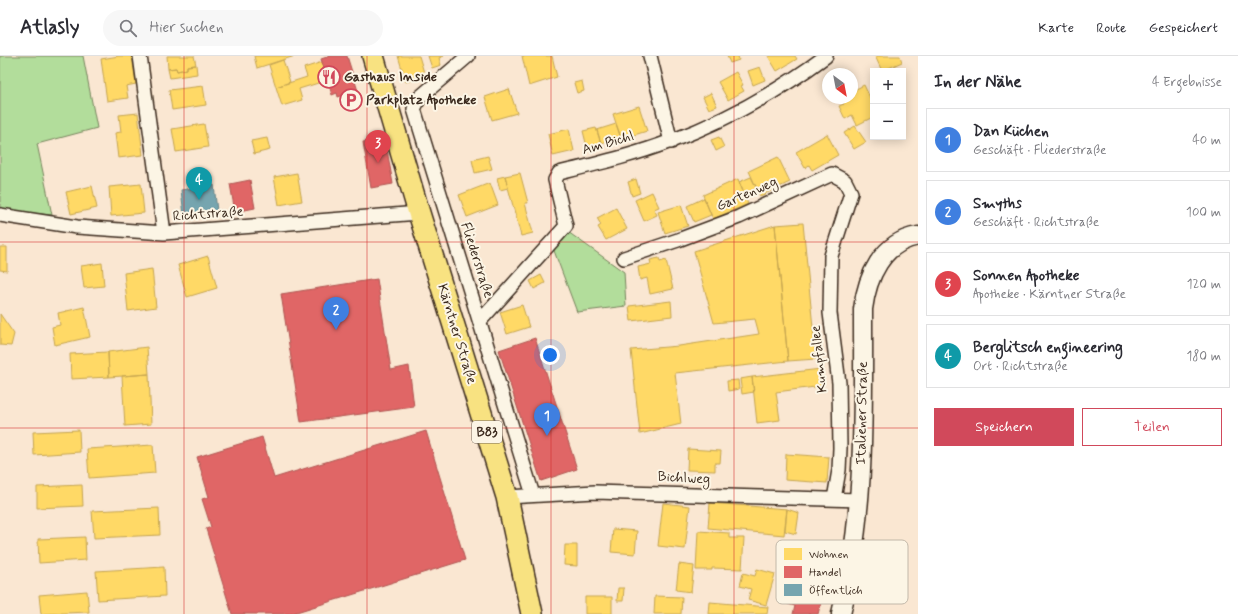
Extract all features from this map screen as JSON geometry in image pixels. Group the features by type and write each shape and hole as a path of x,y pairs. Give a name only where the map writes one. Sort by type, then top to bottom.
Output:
{"main road":[{"name":"Kärntner Straße","path":"373,56 419,213 507,498 532,614"}],"street":[{"path":"140,56 164,233"},
{"name":"Fliederstraße","path":"468,56 420,97 414,109 533,495"},
{"path":"650,56 671,142"},
{"name":"Am Bichl","path":"480,320 566,226 555,180 559,173 671,142 772,92 826,56"},
{"name":"Gartenweg","path":"624,258 678,240 732,219 832,174 844,181 852,193 845,217"},
{"name":"Richtstraße","path":"0,215 77,227 164,233 419,213"},
{"name":"Kumpfallee","path":"834,499 839,470 840,448 839,382 830,313 831,256 845,217"},
{"name":"Italiener Straße","path":"855,540 860,500 863,309 865,292 872,273 884,254 901,242 918,236"},
{"name":"Bichlweg","path":"507,498 533,495 595,492 860,500"},
{"name":"Italiener Straße","path":"841,614 843,604"}],"green space":[{"path":"0,56 83,56 97,128 37,144 52,215 0,210"},
{"path":"568,232 624,272 626,306 577,312 553,248"}],"building: Wohnen":[{"path":"119,56 132,56 136,84 126,86 128,98 107,101 101,59"},
{"path":"167,56 194,56 196,65 187,66 187,69 177,71 176,68 168,69"},
{"path":"254,56 295,56 257,68"},
{"path":"398,56 419,56 425,76 406,82"},
{"path":"428,56 444,56 439,58 441,65 432,68"},
{"path":"522,56 552,56 557,77 529,86"},
{"path":"727,56 738,56 739,60 730,63"},
{"path":"768,56 795,56 797,59 777,71"},
{"path":"875,56 900,56 902,62 889,68 881,68"},
{"path":"283,60 290,82 276,87 269,65"},
{"path":"322,62 328,80 299,89 302,100 282,106 276,87 307,77 304,68"},
{"path":"196,65 197,74 170,78 168,69 176,68 177,71 187,69 187,66"},
{"path":"760,67 765,80 753,85 748,71"},
{"path":"736,72 743,85 741,86 744,91 728,100 718,82"},
{"path":"582,81 584,91 577,93 574,83"},
{"path":"864,85 870,98 870,118 857,125 852,115 845,119 839,106 844,104 858,104 858,88"},
{"path":"203,86 206,105 172,110 169,90"},
{"path":"509,89 517,113 492,120 485,97"},
{"path":"711,93 717,106 709,109 703,97"},
{"path":"639,106 647,131 621,139 613,114"},
{"path":"138,113 143,155 118,158 115,133 121,132 119,115"},
{"path":"204,124 208,147 176,152 172,129"},
{"path":"616,124 621,137 601,143 597,130"},
{"path":"855,126 866,142 854,149 844,133"},
{"path":"596,128 602,147 588,151 583,131"},
{"path":"569,129 574,151 553,156 548,134"},
{"path":"827,134 838,155 812,170 809,165 805,168 796,152"},
{"path":"719,137 724,147 716,151 711,140"},
{"path":"267,138 270,150 254,154 251,141"},
{"path":"488,156 492,169 475,173 472,160"},
{"path":"778,157 790,182 760,196 749,171"},
{"path":"297,173 302,201 279,205 274,177"},
{"path":"520,173 528,203 525,203 533,233 521,236 505,176"},
{"path":"505,176 508,188 500,190 497,178"},
{"path":"751,177 759,193 746,198 739,182"},
{"path":"636,179 640,193 632,196 628,182"},
{"path":"738,179 748,204 713,219 703,195"},
{"path":"490,183 498,205 467,217 459,195"},
{"path":"141,184 144,213 111,216 109,187"},
{"path":"92,186 97,208 71,214 66,192"},
{"path":"652,192 659,207 654,209 657,215 644,221 635,200"},
{"path":"704,198 711,215 694,222 687,206"},
{"path":"681,205 688,226 665,233 658,212"},
{"path":"616,208 627,229 606,240 598,227 601,225 597,218"},
{"path":"803,223 816,359 788,361 775,225"},
{"path":"775,225 788,361 675,373 681,424 640,434 631,350 679,346 759,334 755,319 714,323 694,251"},
{"path":"0,247 7,247 7,271 0,270"},
{"path":"208,256 217,288 187,297 178,265"},
{"path":"659,258 660,262 666,260 673,289 650,294 647,278 640,280 638,267 651,264 650,260"},
{"path":"102,263 104,286 84,288 81,266"},
{"path":"152,269 156,307 128,311 124,273"},
{"path":"541,275 545,283 534,289 530,281"},
{"path":"671,301 672,316 631,321 629,306"},
{"path":"522,305 529,327 507,334 500,312"},
{"path":"84,307 90,337 55,345 52,327 60,325 58,313"},
{"path":"0,314 14,334 11,346 0,345"},
{"path":"147,347 149,374 109,377 108,352"},
{"path":"108,352 109,377 71,379 70,354"},
{"path":"821,369 823,386 776,392 780,420 757,423 752,377"},
{"path":"149,374 151,424 125,426 122,376"},
{"path":"752,377 754,392 742,394 740,379"},
{"path":"738,380 739,389 728,391 727,381"},
{"path":"79,430 80,452 34,455 33,432"},
{"path":"153,445 155,473 89,478 87,449"},
{"path":"688,449 721,451 720,463 715,463 715,471 687,470"},
{"path":"786,454 829,457 827,483 785,480"},
{"path":"82,485 83,506 37,508 37,487"},
{"path":"663,503 690,506 685,549 658,546"},
{"path":"710,503 787,509 784,535 708,528"},
{"path":"159,508 160,535 94,538 92,511"},
{"path":"787,509 799,513 796,534 785,531"},
{"path":"613,529 637,531 635,554 611,552"},
{"path":"698,531 729,533 729,538 744,538 742,569 712,568 712,570 696,570"},
{"path":"85,537 86,560 39,563 38,539"},
{"path":"565,545 577,545 577,566 564,565"},
{"path":"679,564 694,566 691,592 676,590"},
{"path":"164,567 165,596 98,600 96,571"},
{"path":"757,569 775,574 766,605 748,600 751,589 740,586 743,573 755,576"},
{"path":"618,588 624,588 623,601 617,601"},
{"path":"87,591 89,612 41,614 39,595"},
{"path":"655,596 682,597 681,614 654,614"},
{"path":"585,597 612,597 612,614 585,614"},
{"path":"710,602 768,607 767,614 709,614"}],"building: Handel":[{"path":"330,56 347,56 358,91 338,97 337,93 332,95 321,59"},
{"path":"385,138 393,184 371,188 363,142"},
{"path":"250,180 255,208 235,212 230,184"},
{"path":"377,279 391,370 409,366 414,407 301,422 281,294"},
{"path":"535,338 577,469 541,481 499,350"},
{"path":"426,431 465,560 290,614 232,614 206,529 211,527 202,499 209,497 197,457 262,437 274,478"},
{"path":"788,604 821,604 818,614 793,614 795,606"}],"building: Öffentlich":[{"path":"214,185 217,211 184,215 181,190"}],"place":[{"name":"Gasthaus Inside","path":"329,77"},
{"name":"Parkplatz Apotheke","path":"351,100"},
{"name":"Sonnen Apotheke","path":"378,163"},
{"name":"Berglitsch engineering","path":"199,200"},
{"name":"Smyths","path":"336,330"},
{"name":"Dan Küchen","path":"547,436"}]}
